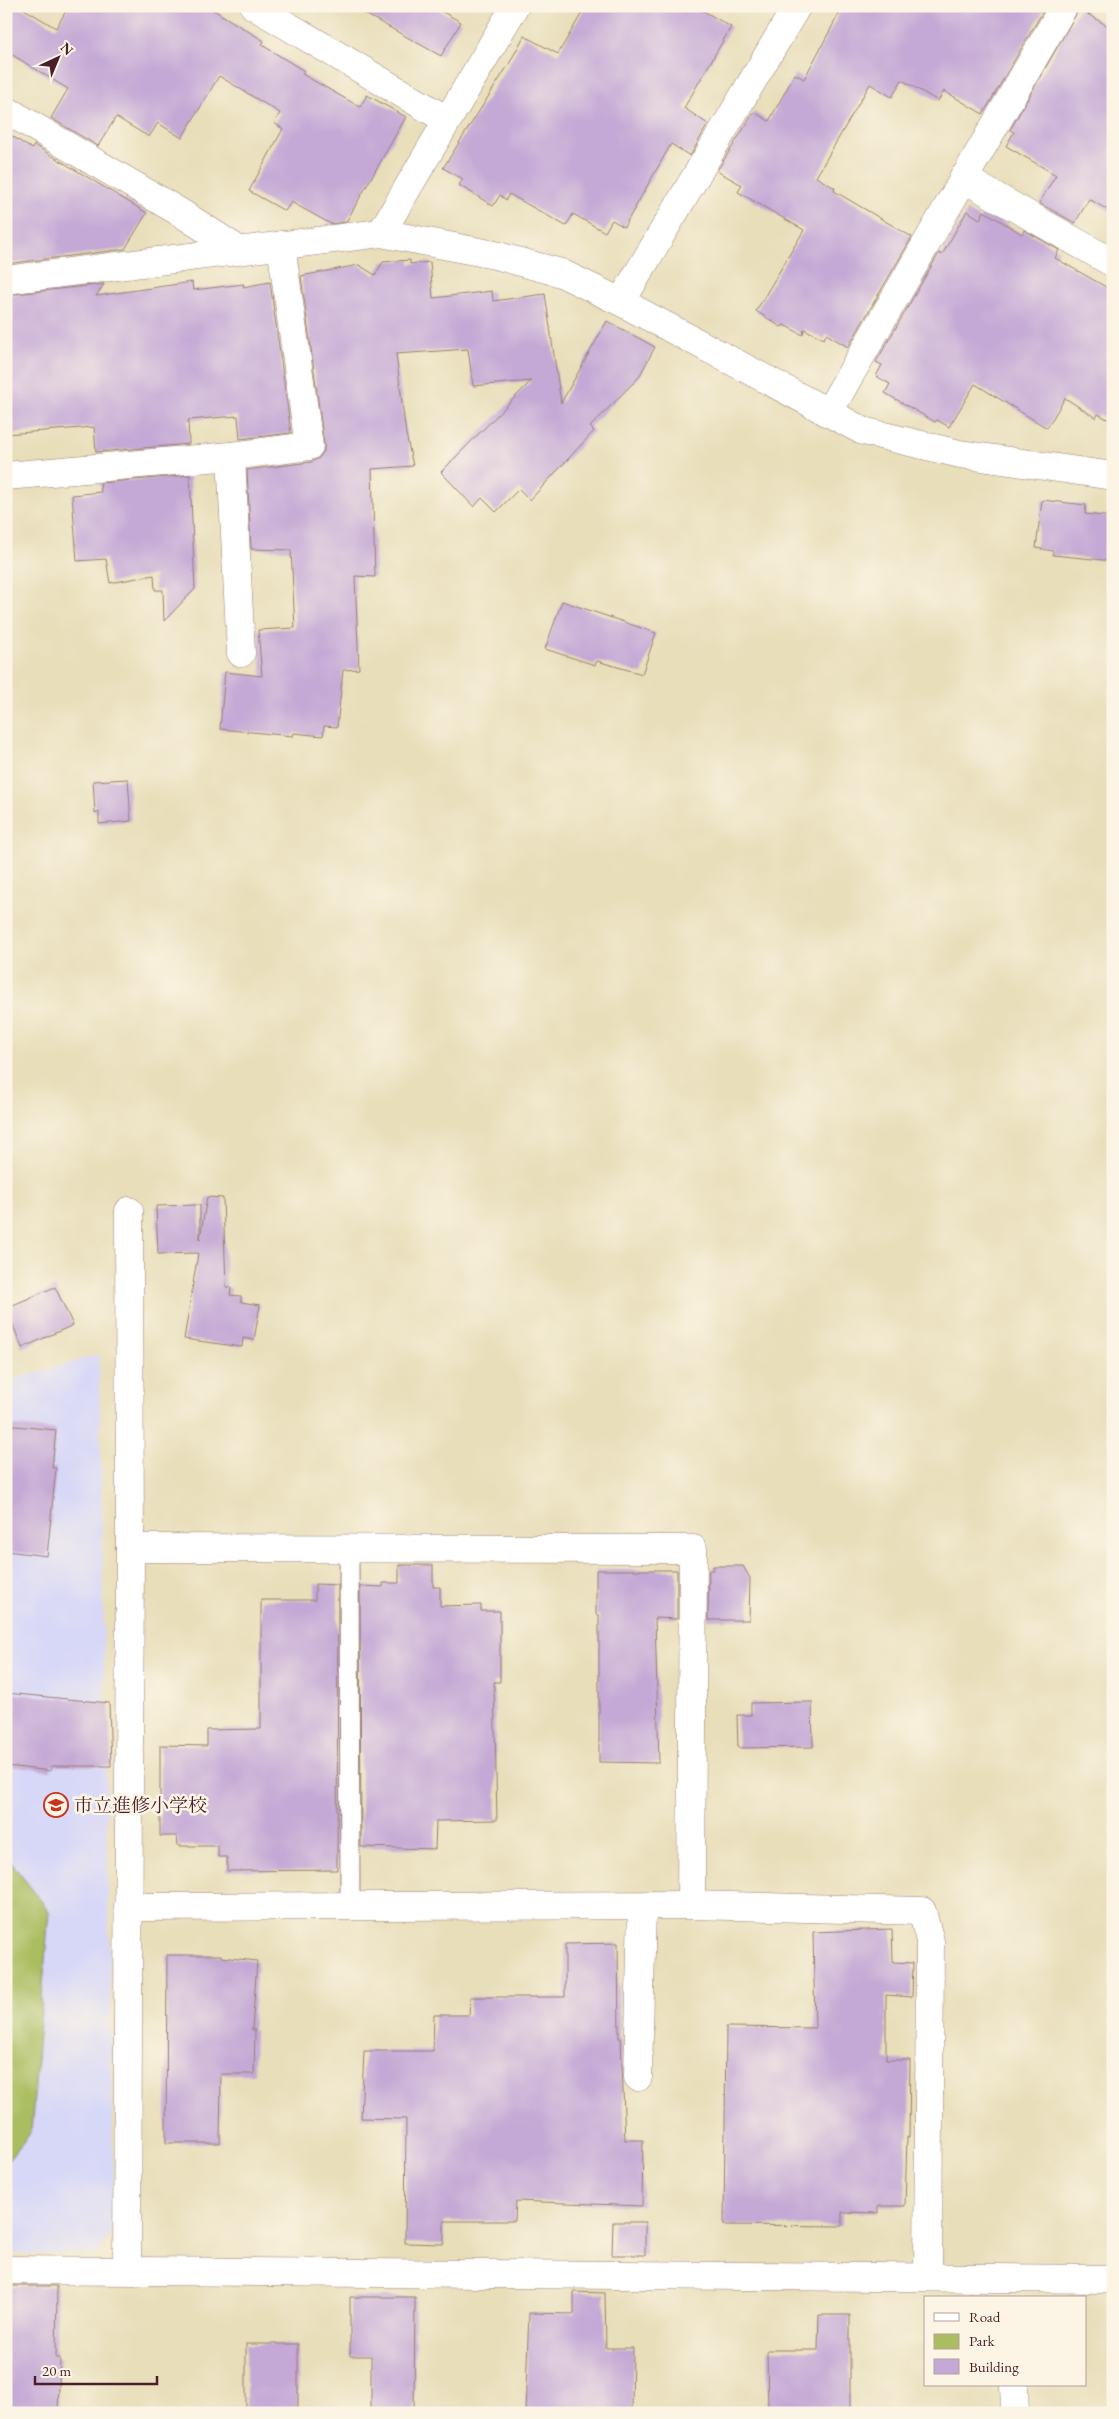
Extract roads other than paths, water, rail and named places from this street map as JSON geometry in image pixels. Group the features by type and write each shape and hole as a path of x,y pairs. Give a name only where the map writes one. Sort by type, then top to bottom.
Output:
{"street":[{"path":"254,6 447,120"},
{"path":"381,233 515,6"},
{"path":"621,302 796,6"},
{"path":"828,413 1064,6"},
{"path":"6,110 181,212 237,249"},
{"path":"963,178 1113,263"},
{"path":"6,280 237,249 381,233 495,255 561,273 621,302 862,431 960,454 1113,476"},
{"path":"6,476 231,456 308,446 281,245"},
{"path":"231,456 241,653"},
{"path":"127,2270 130,1548 129,1211"},
{"path":"130,1548 693,1549 691,1906"},
{"path":"638,2077 642,1906"},
{"path":"128,1907 691,1906 922,1911 930,1941 928,2276"},
{"path":"6,2270 928,2276 1012,2288 1113,2279"},
{"path":"1014,2386 1015,2413"}],"lane":[{"path":"349,1548 350,1907"}],"place":[{"name":"市立進修小学校","path":"56,1805"}]}
